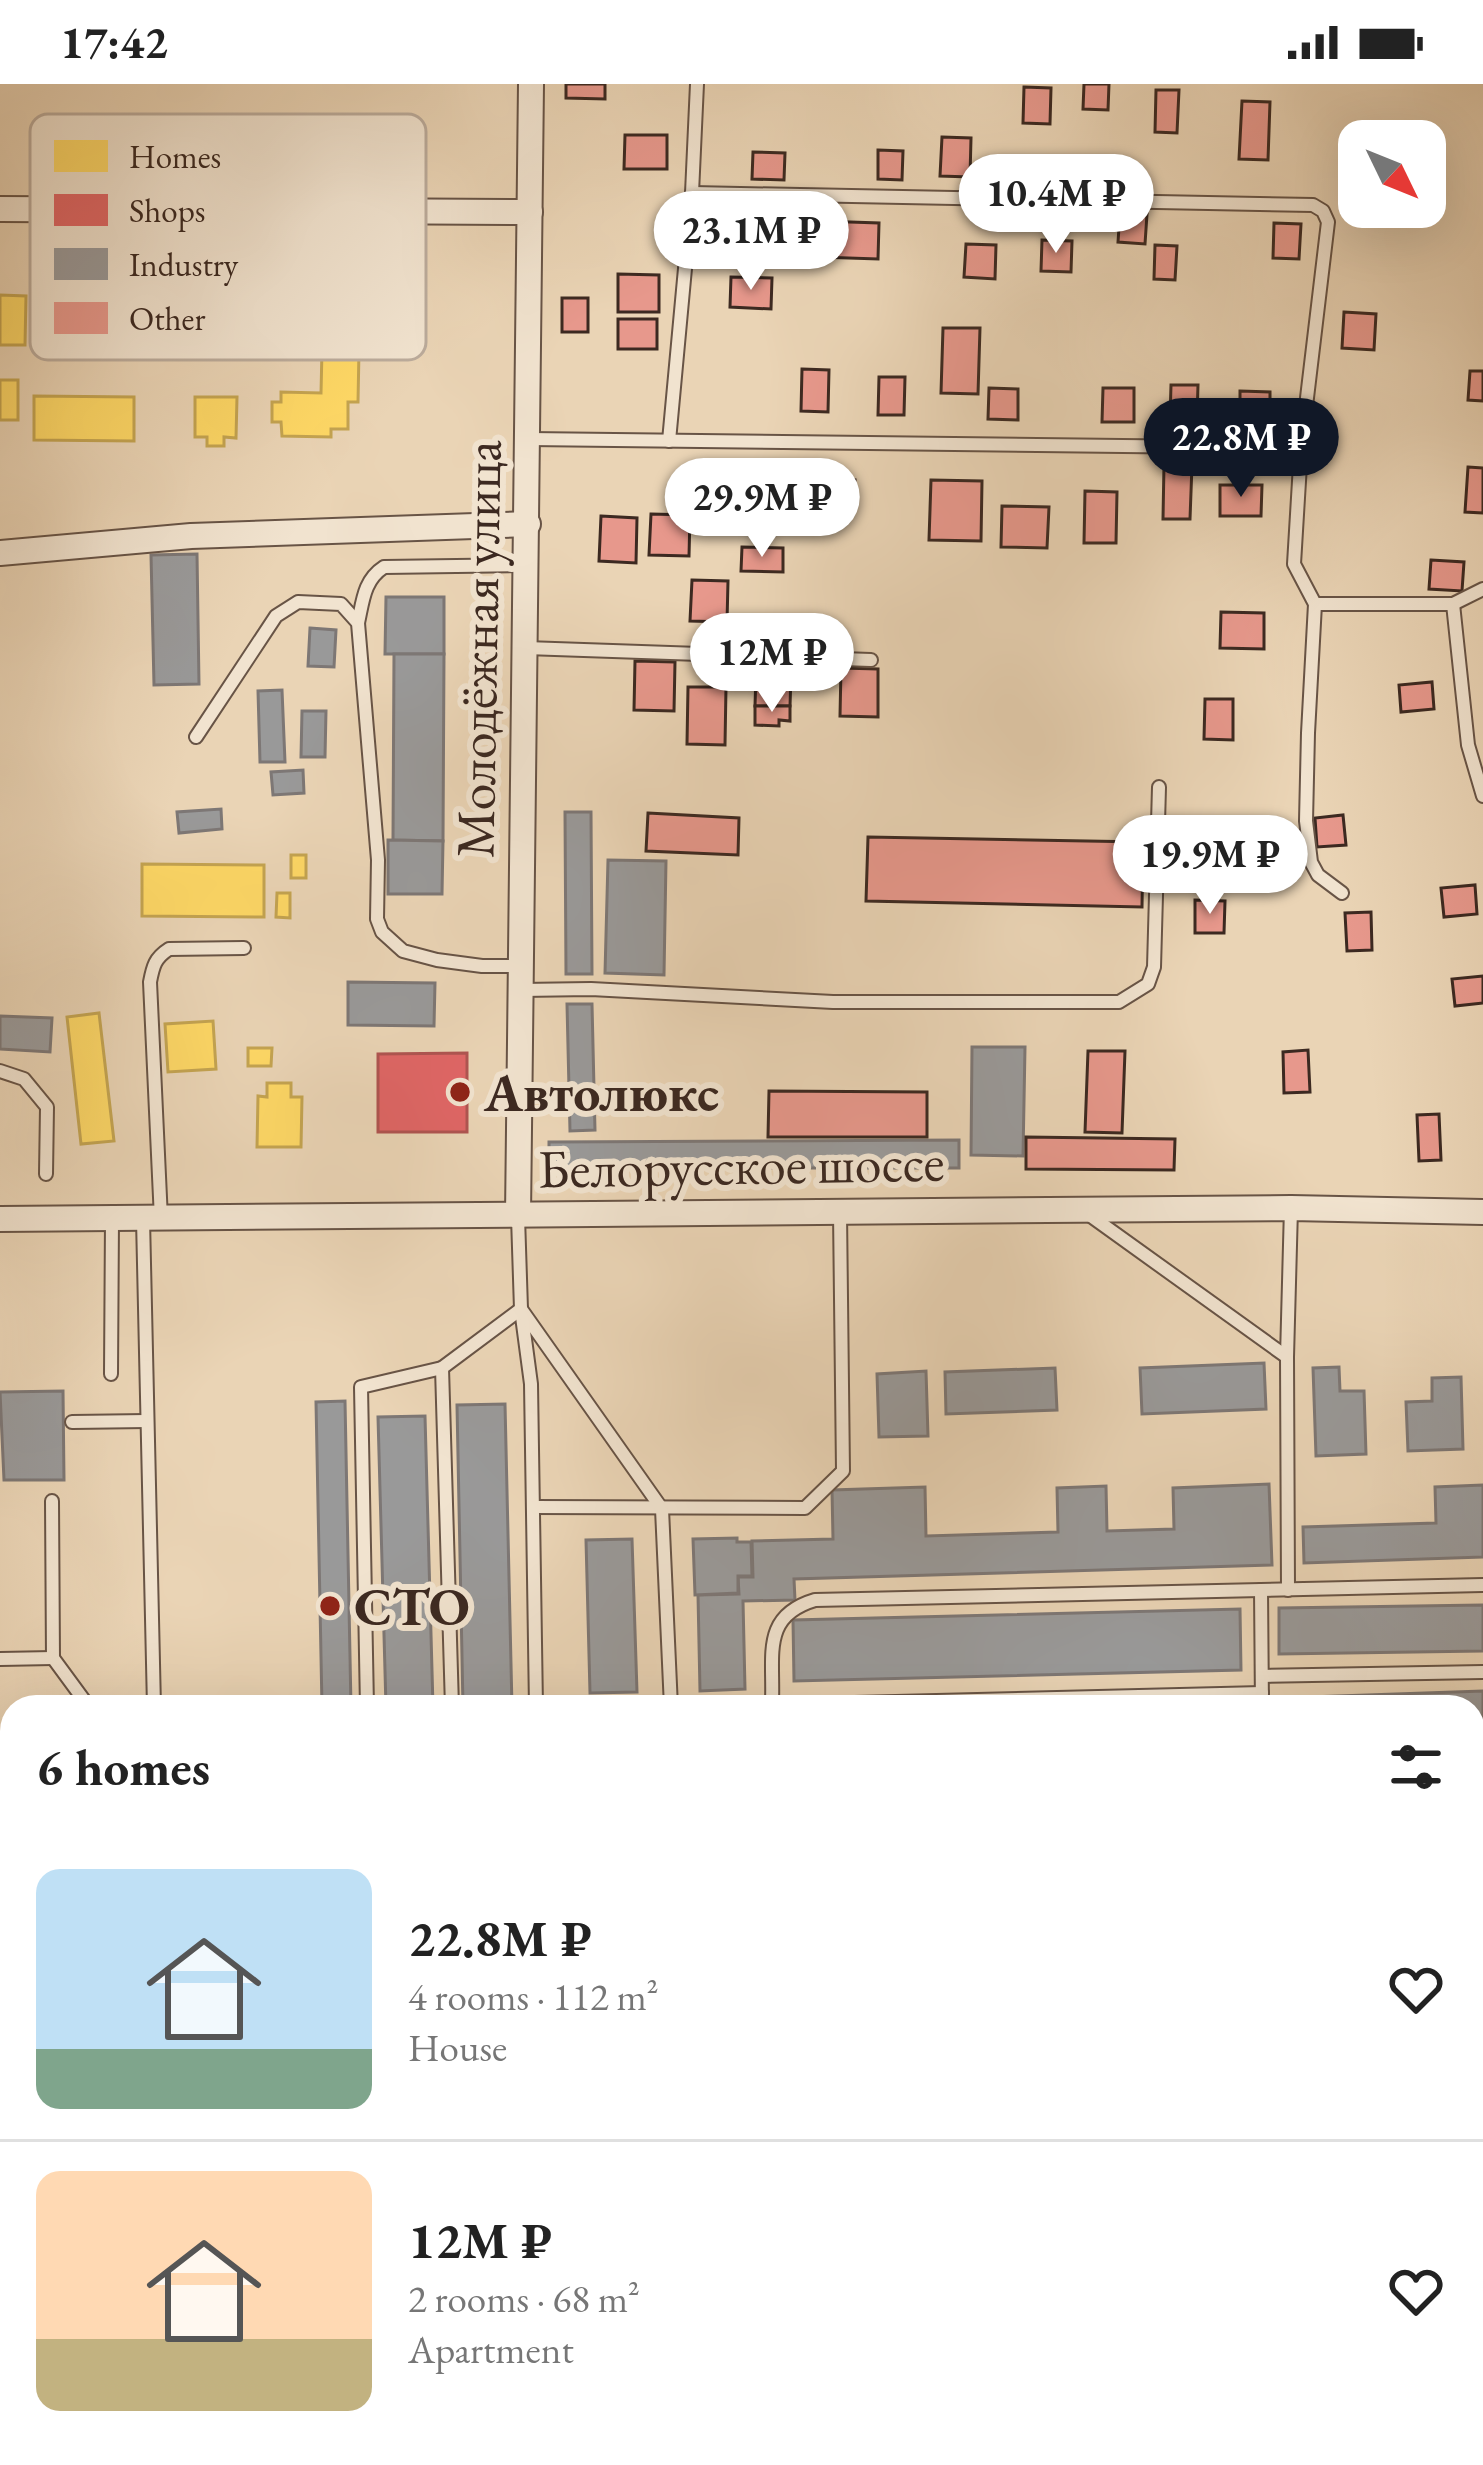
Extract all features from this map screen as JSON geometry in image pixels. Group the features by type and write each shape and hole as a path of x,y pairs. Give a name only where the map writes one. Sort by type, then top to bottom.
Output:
{"street":[{"name":"Молодёжная улица","path":"518,1216 531,84"},
{"path":"0,208 30,208"},
{"path":"426,211 530,212"},
{"path":"0,553 191,536 528,524"},
{"name":"Белорусское шоссе","path":"0,1219 1291,1208 1483,1212"}],"lane":[{"path":"669,441 692,194 697,84"},
{"path":"692,194 1313,206 1323,211 1328,222 1301,448 1294,564 1315,604 1306,821 1310,862 1318,875 1342,893"},
{"path":"529,440 1301,448"},
{"path":"527,565 385,567 373,574 365,589 358,623 378,860 377,919 382,932 403,951 591,988 832,1002 1119,1002 1148,984 1154,968 1159,787"},
{"path":"1315,604 1454,604 1483,589"},
{"path":"196,737 276,616 287,607 330,601 340,604 358,623"},
{"path":"1454,604 1468,745 1483,796"},
{"path":"526,648 871,660"},
{"path":"154,1695 147,1421 152,1219 150,982 159,955 170,950 244,948"},
{"path":"0,1070 24,1079 47,1107 46,1174"},
{"path":"1288,1590 1291,1208"},
{"path":"1082,1210 1287,1357"},
{"path":"533,1507 806,1508 843,1471 840,1211"},
{"path":"518,1216 521,1309 531,1384 536,1695"},
{"path":"111,1374 112,1219"},
{"path":"521,1309 662,1509 670,1695"},
{"path":"367,1695 361,1387 442,1368 521,1309"},
{"path":"442,1368 452,1695"},
{"path":"72,1422 147,1421"},
{"path":"52,1501 53,1658 80,1695"},
{"path":"772,1695 775,1628 794,1606 815,1600 1483,1585"},
{"path":"1261,1590 1262,1695"},
{"path":"0,1659 53,1658"},
{"path":"1262,1676 1483,1672"}],"building: Homes":[{"path":"0,295 26,296 25,345 0,345"},
{"path":"322,360 359,360 358,402 348,402 348,429 331,429 331,437 282,436 281,422 272,422 272,402 281,402 281,392 321,393"},
{"path":"0,380 18,380 18,420 0,420"},
{"path":"34,396 134,397 134,441 34,440"},
{"path":"195,397 237,397 236,438 224,437 224,446 207,446 207,437 195,437"},
{"path":"291,855 306,855 306,878 291,878"},
{"path":"142,864 264,865 264,917 142,916"},
{"path":"277,893 290,893 290,918 276,917"},
{"path":"99,1013 114,1141 81,1144 67,1017"},
{"path":"213,1021 216,1069 168,1072 165,1024"},
{"path":"248,1048 272,1048 271,1066 248,1066"},
{"path":"267,1083 291,1083 291,1097 302,1097 301,1147 257,1147 258,1096 267,1097"}],"building: Shops":[{"path":"467,1053 467,1132 378,1132 378,1054"}],"building: Industry":[{"path":"197,554 199,684 154,685 151,555"},
{"path":"386,597 444,597 444,654 385,654"},
{"path":"310,628 336,630 334,667 308,666"},
{"path":"394,654 444,654 443,841 393,840"},
{"path":"282,690 285,762 260,762 258,691"},
{"path":"302,711 326,711 325,757 301,757"},
{"path":"303,770 304,793 273,795 271,772"},
{"path":"221,809 222,829 179,833 177,812"},
{"path":"565,812 591,812 592,974 566,974"},
{"path":"388,840 443,841 442,894 388,894"},
{"path":"608,860 666,861 664,975 605,973"},
{"path":"348,982 435,983 434,1026 348,1025"},
{"path":"567,1004 592,1004 595,1130 570,1131"},
{"path":"0,1016 52,1018 50,1052 0,1049"},
{"path":"972,1047 1025,1047 1023,1156 971,1155"},
{"path":"959,1140 959,1168 549,1168 549,1142"},
{"path":"1264,1363 1266,1409 1142,1414 1140,1368"},
{"path":"1339,1367 1340,1391 1364,1391 1366,1454 1316,1456 1313,1368"},
{"path":"1055,1368 1057,1410 946,1414 945,1372"},
{"path":"926,1371 928,1436 879,1437 877,1374"},
{"path":"1461,1377 1463,1449 1408,1451 1406,1402 1432,1401 1432,1378"},
{"path":"63,1391 64,1480 4,1480 0,1392"},
{"path":"345,1401 351,1695 322,1695 316,1402"},
{"path":"505,1404 512,1695 463,1695 457,1405"},
{"path":"425,1416 433,1695 386,1695 378,1417"},
{"path":"1269,1484 1272,1565 794,1579 795,1600 743,1601 745,1689 700,1691 698,1595 739,1594 738,1577 753,1577 752,1541 833,1539 832,1490 925,1487 926,1536 1058,1532 1057,1488 1106,1486 1107,1531 1174,1529 1173,1488"},
{"path":"1483,1485 1483,1557 1304,1563 1303,1527 1436,1523 1435,1487"},
{"path":"737,1538 737,1542 751,1542 752,1576 738,1576 738,1593 695,1595 693,1539"},
{"path":"632,1539 637,1692 590,1693 586,1540"},
{"path":"1483,1605 1483,1651 1279,1654 1279,1608"},
{"path":"1240,1609 1241,1670 794,1681 793,1620"},
{"path":"1483,1691 1483,1695 1368,1695"}],"building: Other":[{"path":"566,84 605,84 605,99 566,98"},
{"path":"1084,84 1109,84 1108,110 1083,109"},
{"path":"1024,87 1051,88 1050,124 1023,123"},
{"path":"1156,90 1179,90 1177,133 1155,132"},
{"path":"1242,101 1270,102 1268,160 1239,159"},
{"path":"625,135 667,135 667,169 624,169"},
{"path":"942,137 971,138 970,177 940,176"},
{"path":"878,150 903,151 902,180 878,179"},
{"path":"753,152 785,153 784,180 752,179"},
{"path":"1120,213 1147,214 1145,244 1118,242"},
{"path":"820,221 879,223 878,259 819,257"},
{"path":"1274,223 1301,224 1299,259 1273,258"},
{"path":"1042,240 1072,241 1071,272 1041,271"},
{"path":"966,244 996,245 995,279 964,277"},
{"path":"1155,245 1177,246 1175,280 1154,279"},
{"path":"618,274 659,275 659,312 618,312"},
{"path":"731,277 772,278 771,309 730,307"},
{"path":"562,298 588,298 588,332 562,332"},
{"path":"1344,312 1376,314 1374,350 1342,348"},
{"path":"618,319 657,319 657,349 618,349"},
{"path":"943,328 980,328 978,394 941,393"},
{"path":"802,369 829,370 828,412 801,411"},
{"path":"1470,371 1483,371 1483,401 1468,400"},
{"path":"879,377 905,377 904,415 878,415"},
{"path":"1171,385 1198,385 1197,418 1170,418"},
{"path":"989,388 1018,389 1018,420 988,419"},
{"path":"1103,388 1134,388 1134,422 1102,422"},
{"path":"1240,391 1270,392 1270,425 1240,424"},
{"path":"1164,465 1192,465 1190,519 1163,519"},
{"path":"1468,467 1483,468 1483,513 1465,512"},
{"path":"825,479 855,480 854,511 825,510"},
{"path":"931,480 982,481 981,541 929,540"},
{"path":"1220,485 1262,485 1261,516 1220,516"},
{"path":"1085,491 1117,492 1116,543 1084,543"},
{"path":"1002,506 1049,507 1047,548 1001,547"},
{"path":"651,514 690,515 689,556 649,555"},
{"path":"601,516 637,518 636,563 599,561"},
{"path":"742,547 783,548 783,572 741,571"},
{"path":"1431,560 1464,562 1462,591 1429,589"},
{"path":"692,580 728,581 727,622 690,621"},
{"path":"1221,612 1264,613 1264,649 1220,648"},
{"path":"635,661 675,662 674,711 634,710"},
{"path":"841,668 878,669 878,717 840,716"},
{"path":"756,674 791,675 790,706 755,706"},
{"path":"1432,682 1434,709 1401,712 1399,685"},
{"path":"688,687 726,687 725,745 687,744"},
{"path":"1205,699 1233,699 1233,740 1204,739"},
{"path":"755,706 790,706 790,721 779,720 779,726 755,725"},
{"path":"648,813 739,818 738,855 646,851"},
{"path":"1343,815 1346,845 1317,847 1315,818"},
{"path":"868,837 1143,842 1142,907 866,901"},
{"path":"1475,885 1477,914 1444,917 1441,888"},
{"path":"1195,900 1225,901 1224,933 1195,933"},
{"path":"1371,912 1372,950 1347,951 1345,913"},
{"path":"1483,976 1483,1003 1455,1006 1452,979"},
{"path":"1308,1050 1310,1092 1284,1093 1283,1052"},
{"path":"1088,1051 1125,1051 1122,1133 1085,1132"},
{"path":"769,1091 927,1092 927,1137 768,1137"},
{"path":"1439,1114 1441,1160 1419,1161 1417,1115"},
{"path":"1026,1137 1175,1139 1174,1170 1026,1169"}],"place":[{"name":"Автолюкс","path":"460,1092"},
{"name":"СТО","path":"330,1606"}]}
